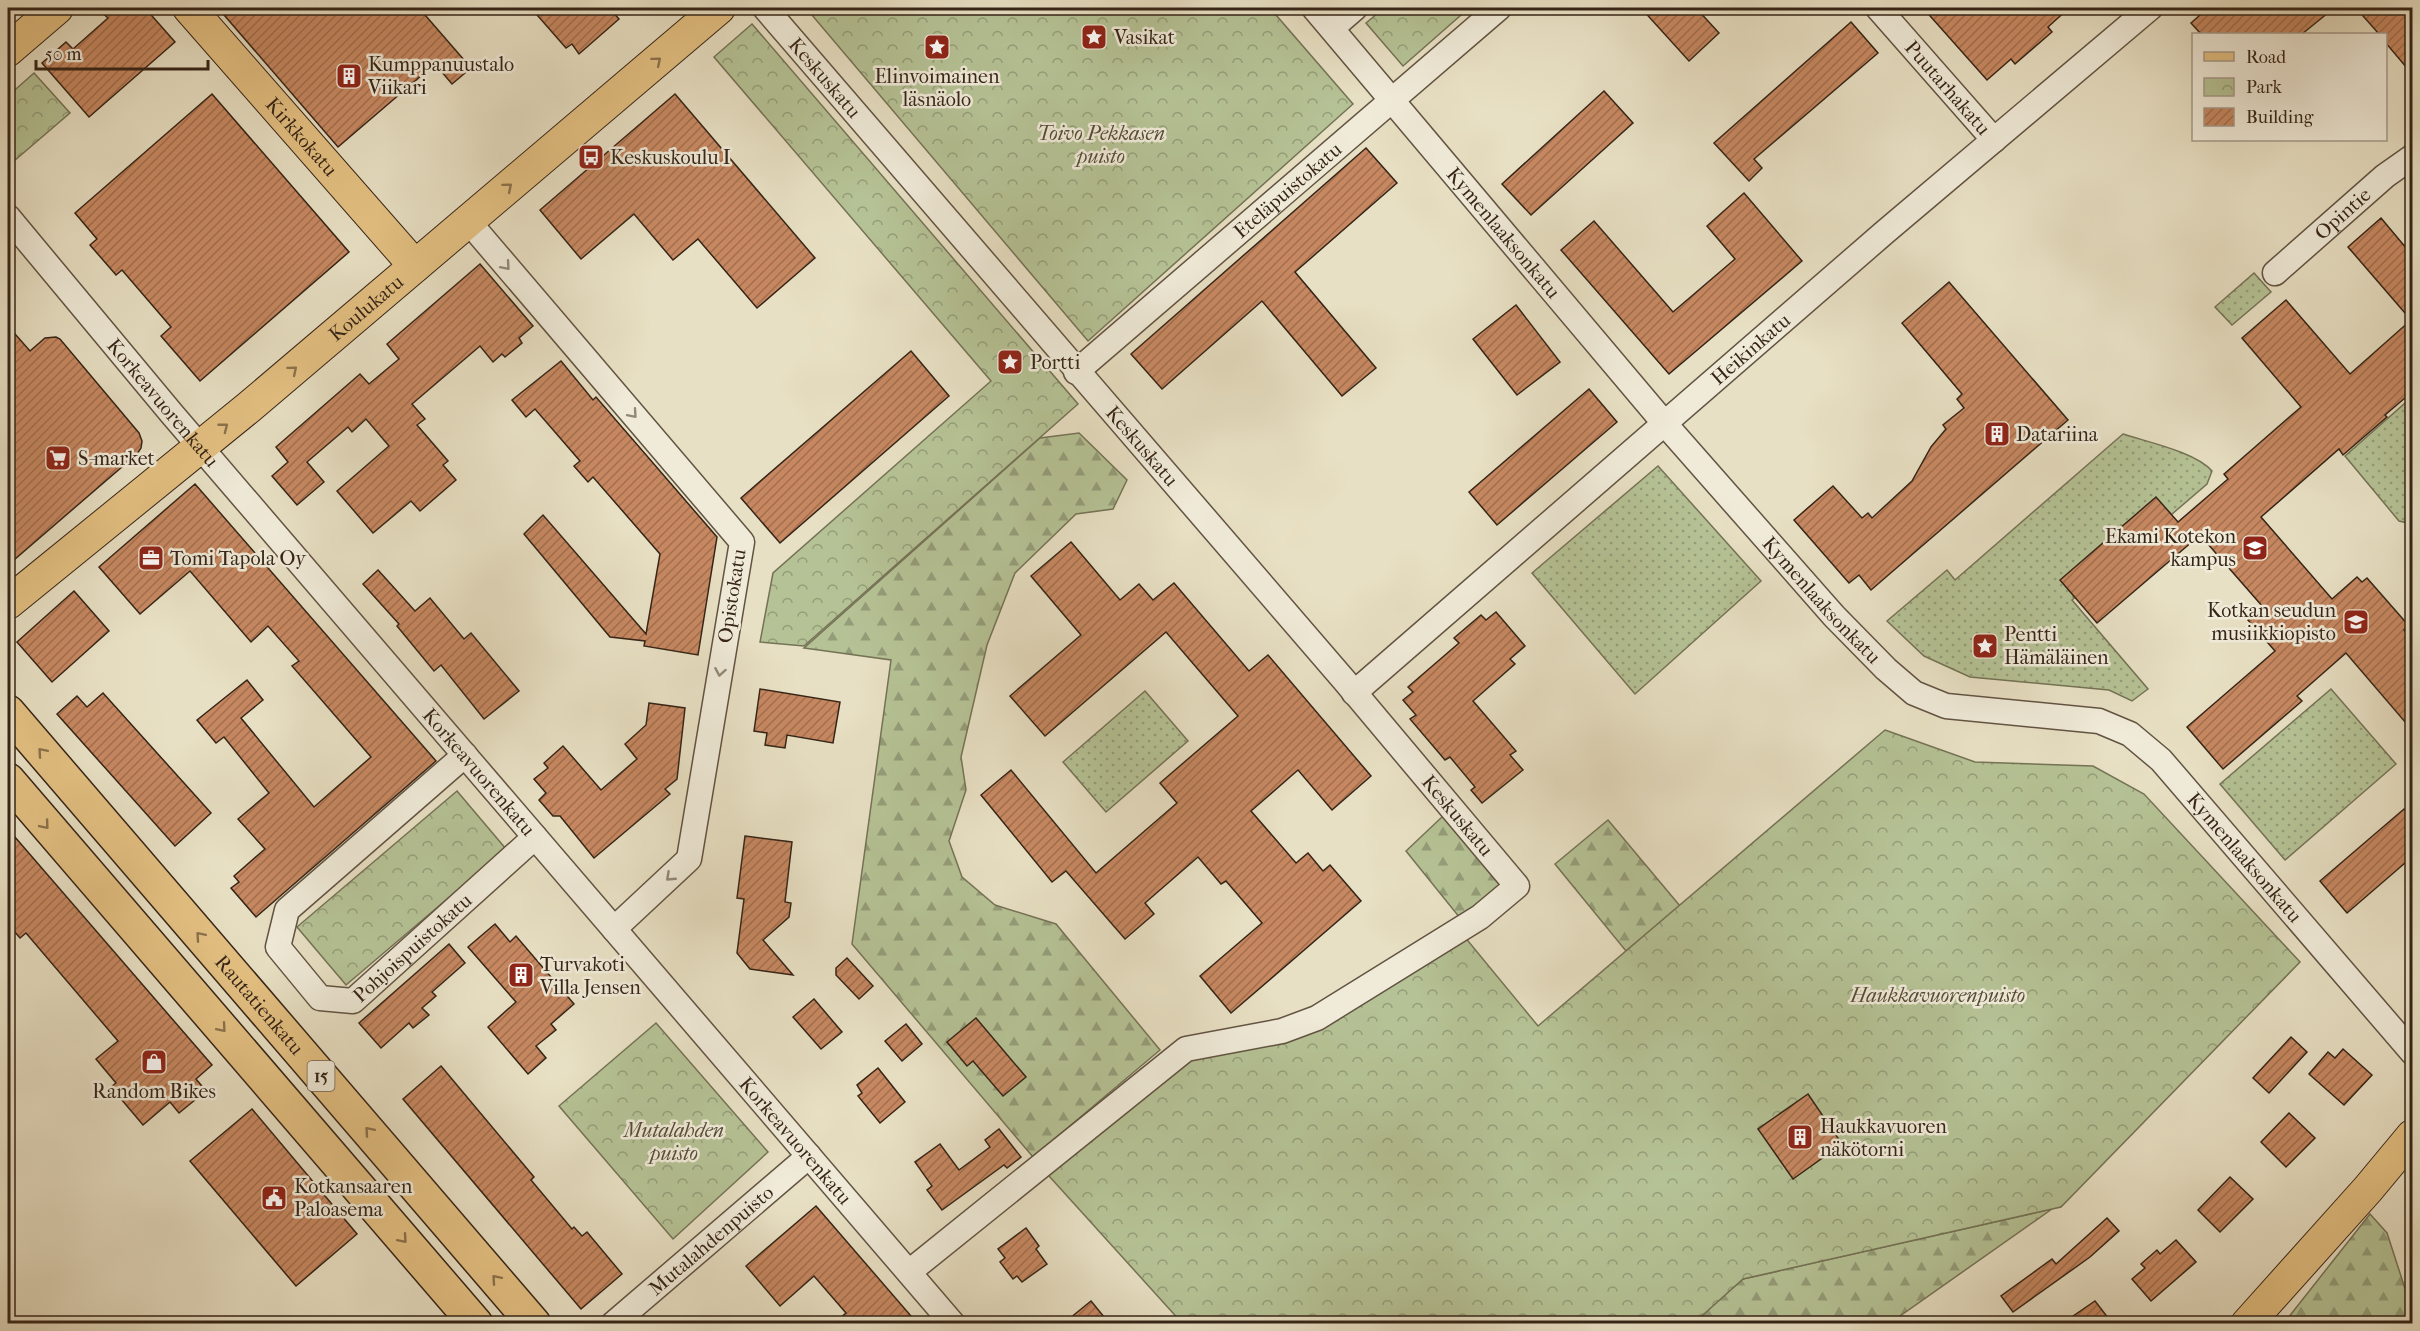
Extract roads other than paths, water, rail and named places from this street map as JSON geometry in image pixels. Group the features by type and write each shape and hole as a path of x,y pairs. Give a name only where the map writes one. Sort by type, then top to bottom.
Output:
{"highway":[{"name":"Rautatienkatu","path":"8,712 534,1323"},
{"name":"15","path":"8,780 476,1323"}],"main road":[{"path":"8,50 57,8"},
{"name":"Kirkkokatu","path":"189,8 416,266"},
{"name":"Koulukatu","path":"8,603 248,408 719,8"},
{"path":"2247,1323 2368,1189 2412,1136"}],"street":[{"name":"Keskuskatu","path":"765,8 1517,886 1480,917 1317,1018 1282,1031 1186,1049 909,1272"},
{"name":"Kymenlaaksonkatu","path":"1314,8 1665,424 1850,633 1914,693 1946,706 2099,721 2130,734 2161,760 2412,1052"},
{"path":"1332,28 1355,8"},
{"name":"Eteläpuistokatu","path":"1076,372 1499,8"},
{"name":"Puutarhakatu","path":"1878,8 1994,140"},
{"name":"Heikinkatu","path":"1354,693 1885,232 2150,8"},
{"name":"Opintie","path":"2275,273 2385,176 2412,157"},
{"name":"Korkeavuorenkatu","path":"8,217 199,446 953,1323"},
{"name":"Opistokatu","path":"468,221 742,542 689,859 614,928"},
{"name":"Pohjoispuistokatu","path":"465,755 287,910 278,947 320,998 353,1001 535,837"},
{"name":"Mutalahdenpuisto","path":"613,1323 809,1156"}],"place":[{"name":"Vasikat","path":"1094,37"},
{"name":"Elinvoimainen läsnäolo","path":"937,47"},
{"name":"Kumppanuustalo Viikari","path":"349,76"},
{"name":"Keskuskoulu I","path":"591,157"},
{"name":"Portti","path":"1010,362"},
{"name":"Datariina","path":"1997,434"},
{"name":"S-market","path":"58,458"},
{"name":"Ekami Kotekon kampus","path":"2255,548"},
{"name":"Tomi Tapola Oy","path":"151,558"},
{"name":"Kotkan seudun musiikkiopisto","path":"2356,622"},
{"name":"Pentti Hämäläinen","path":"1985,646"},
{"name":"Turvakoti Villa Jensen","path":"521,975"},
{"name":"Random Bikes","path":"154,1062"},
{"name":"Haukkavuoren näkötorni","path":"1800,1137"},
{"name":"Kotkansaaren Paloasema","path":"274,1198"}],"park label":[{"name":"Toivo Pekkasen puisto","path":"1101,144"},
{"name":"Haukkavuorenpuisto","path":"1938,995"},
{"name":"Mutalahden puisto","path":"674,1142"}]}
